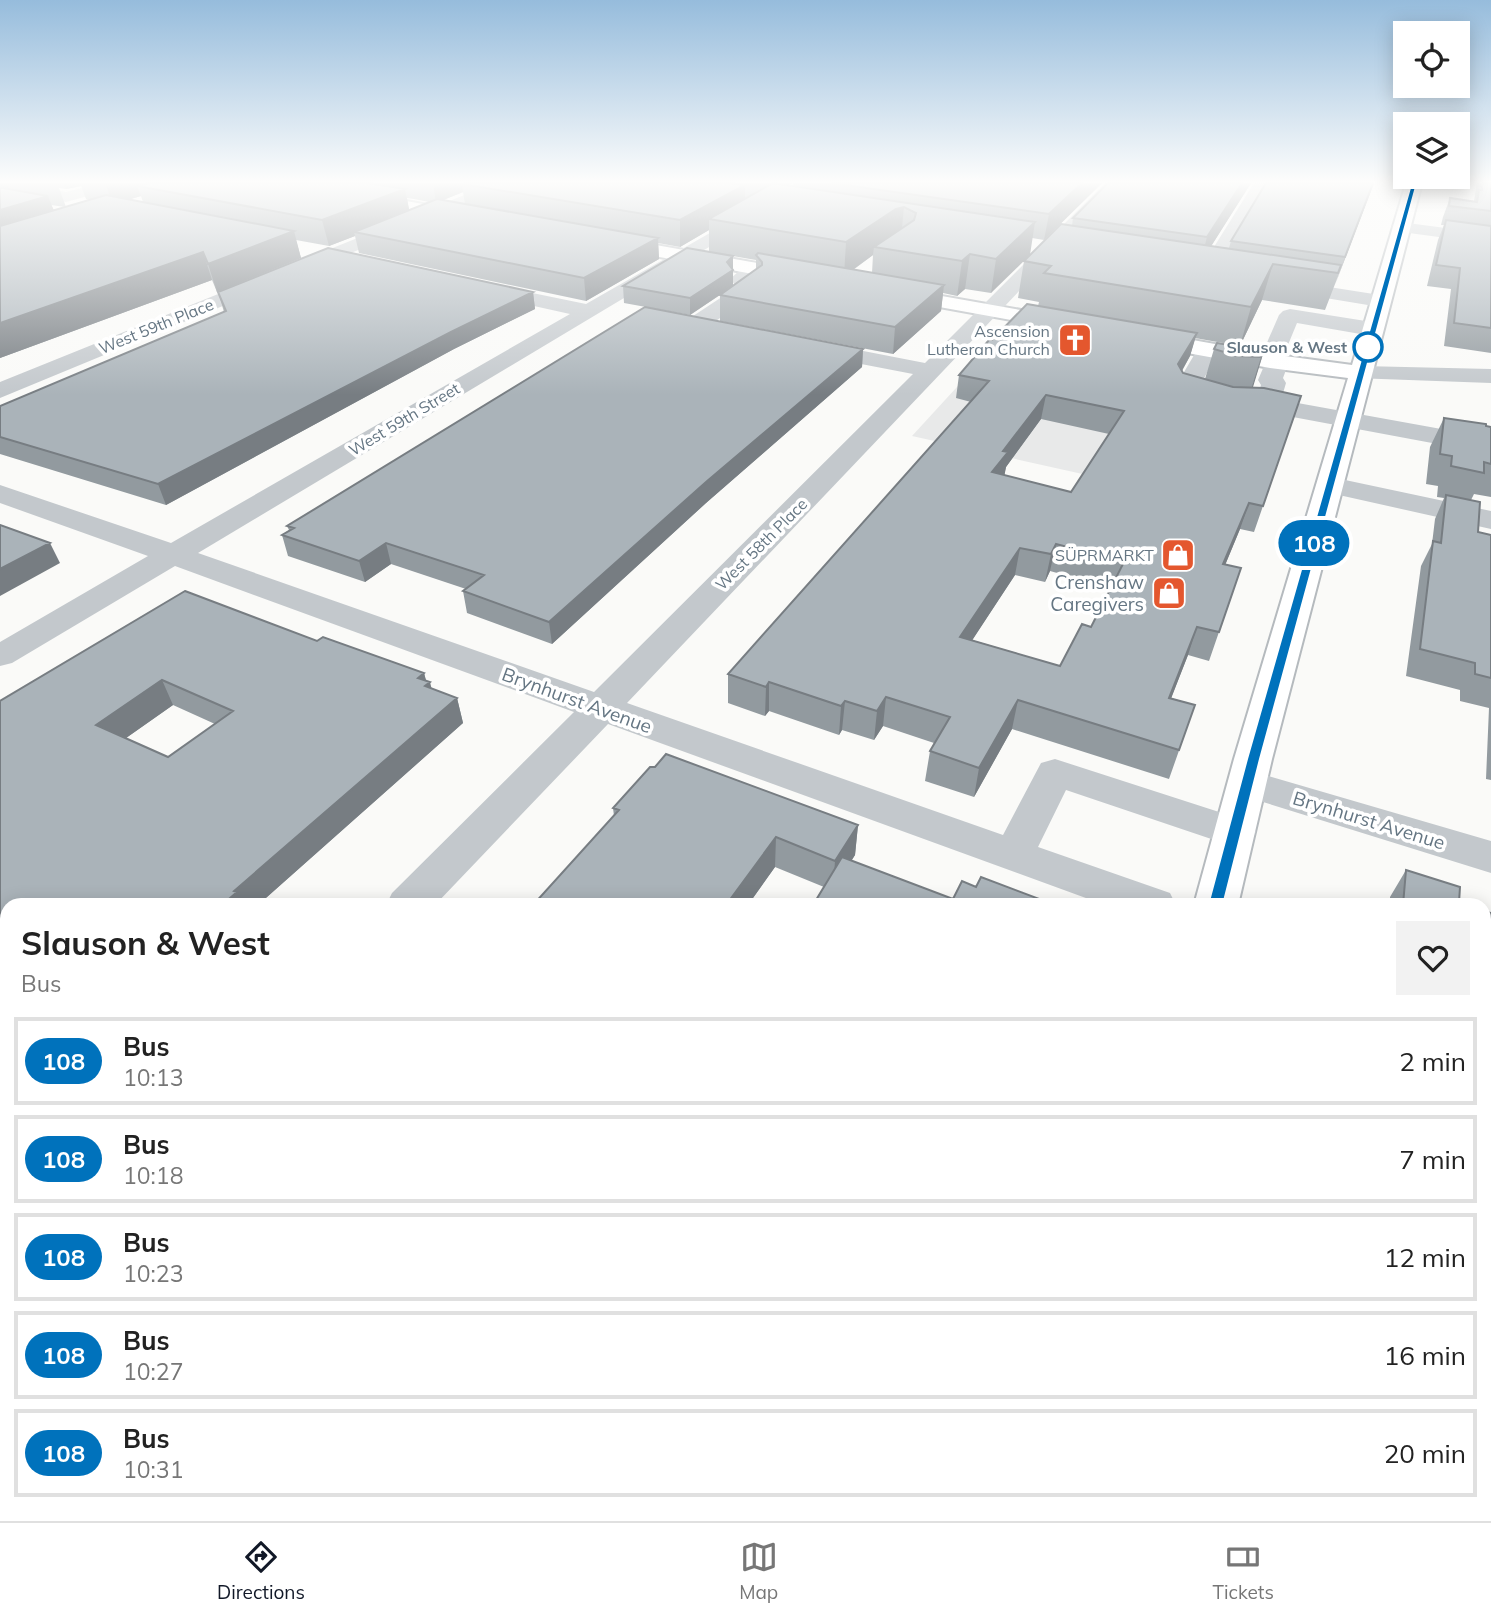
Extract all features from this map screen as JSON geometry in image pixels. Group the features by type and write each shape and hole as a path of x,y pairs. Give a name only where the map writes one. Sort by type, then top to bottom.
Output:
{"main road":[{"path":"672,254 821,281"},
{"path":"1218,898 1393,254"},
{"path":"872,289 1082,327"},
{"path":"1121,334 1203,358"},
{"path":"1269,382 1362,373"}],"street":[{"path":"323,254 369,264"},
{"name":"West 59th Street","path":"0,656 175,556 686,254"},
{"name":"West 58th Place","path":"415,898 1044,254"},
{"path":"1207,274 1219,254"},
{"name":"West 59th Place","path":"0,391 329,255"},
{"path":"695,325 750,288 740,279 754,268"},
{"path":"1260,282 1380,301"},
{"path":"465,285 592,309 631,312"},
{"path":"1269,382 1203,358 1186,389 1206,397 1248,406 1269,382 1290,316 1372,329"},
{"path":"669,319 722,330"},
{"path":"789,343 932,371"},
{"path":"1362,373 1491,376"},
{"path":"1269,382 1275,407 1491,446"},
{"path":"1331,485 1491,520"},
{"name":"Brynhurst Avenue","path":"0,493 1135,898"},
{"path":"1014,854 1055,772 1234,832"},
{"name":"Brynhurst Avenue","path":"1248,783 1491,857"}],"shaded area":[{"path":"1012,327 1164,353 1087,475 912,436"}],"building":[{"path":"0,254 197,254 0,323"},
{"path":"204,254 234,254 208,264"},
{"path":"313,254 356,254 533,292 158,484 0,437 0,406 226,311 218,292"},
{"path":"464,254 628,254 584,278"},
{"path":"677,254 733,256 727,262 733,270 690,298 623,286"},
{"path":"764,254 944,285 895,327 720,295 762,265 756,255"},
{"path":"918,254 1001,254 996,259 970,254 962,261"},
{"path":"1031,254 1266,254 1341,265 1338,273 1273,264 1251,307 1044,273 1051,266 1024,261"},
{"path":"1323,254 1346,254 1345,257"},
{"path":"1438,254 1491,254 1491,328 1454,323 1460,268 1436,265"},
{"path":"1027,304 1197,333 1178,364 1183,373 1233,387 1264,388 1301,396 1263,506 1249,503 1223,564 1241,568 1219,632 1197,627 1169,698 1195,705 1179,750 1018,700 979,768 930,751 950,717 886,697 877,711 845,701 841,706 769,682 766,687 728,674 989,381 959,375 989,340","holes":["1046,395 1124,411 1071,492 992,472 1008,452 1003,451","1056,544 1124,562 1091,627 1082,624 1060,666 960,637 1020,548 1051,554"]},
{"path":"645,307 863,349 706,482 549,622 463,591 484,575 386,543 359,561 282,535 294,528 287,526"},
{"path":"1217,343 1264,351 1261,357 1237,356 1214,349"},
{"path":"1444,418 1491,427 1491,464 1484,462 1484,473 1451,466 1452,456 1440,454"},
{"path":"1446,495 1480,502 1478,532 1491,535 1491,678 1475,674 1475,663 1420,649 1433,541 1441,543"},
{"path":"0,525 50,543 0,569"},
{"path":"185,591 317,641 323,637 424,673 418,678 430,682 425,686 457,698 234,891 237,892 230,898 0,898 0,701","holes":["162,680 233,711 168,757 96,725"]},
{"path":"666,754 858,825 835,861 776,837 731,898 539,898 619,810 613,808 650,767 655,767"},
{"path":"842,857 950,898 817,898"},
{"path":"1406,870 1460,887 1459,898 1404,898"},
{"path":"981,877 1036,898 954,898 962,881 976,887"}],"bus line":[{"name":"108","path":"1218,898 1253,759 1362,373 1393,254"}],"place":[{"name":"Ascension Lutheran Church","path":"1075,340"},
{"name":"Slauson & West","path":"1368,347"},
{"name":"SÜPRMARKT","path":"1178,555"},
{"name":"Crenshaw Caregivers","path":"1169,593"}]}
